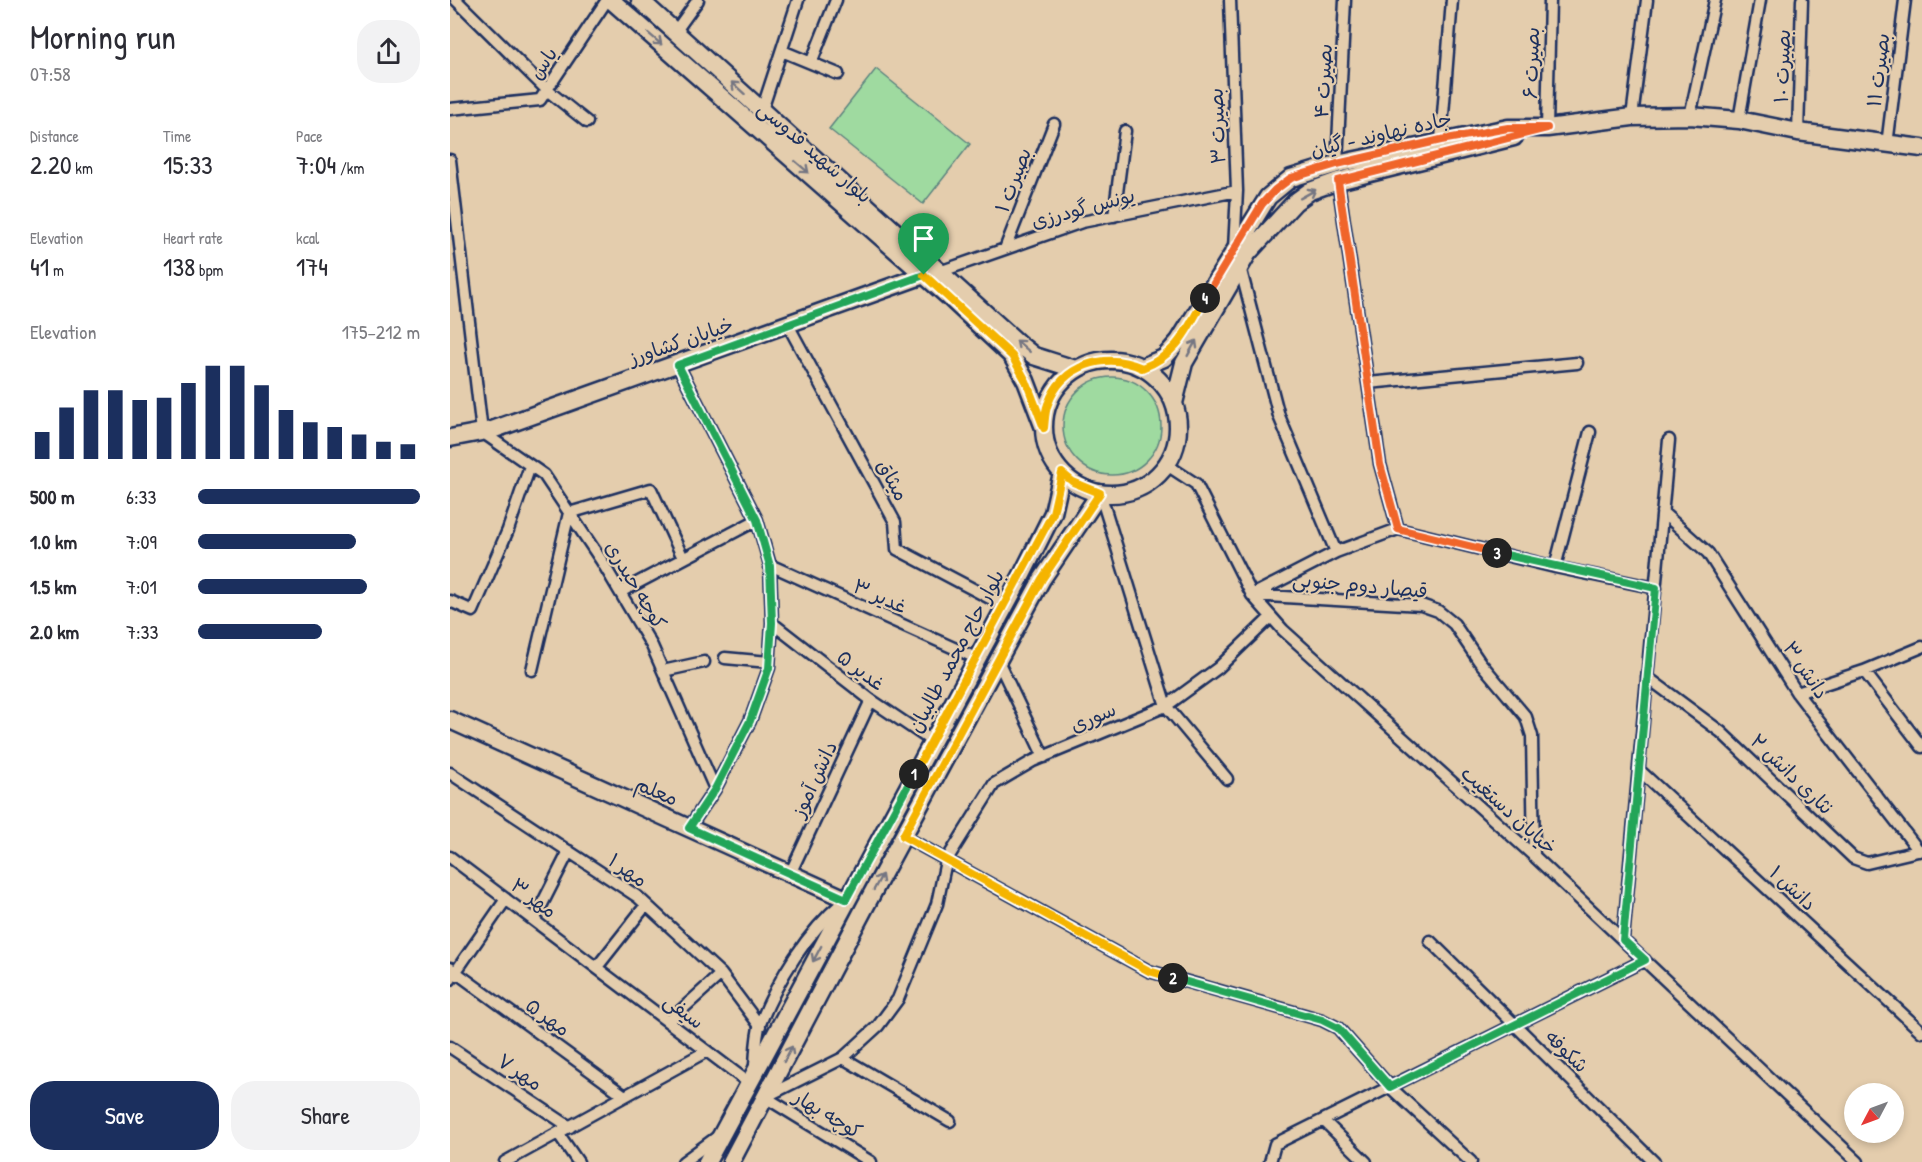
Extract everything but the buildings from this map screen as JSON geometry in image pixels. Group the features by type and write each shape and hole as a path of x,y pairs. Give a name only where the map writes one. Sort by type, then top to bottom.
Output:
{"main road":[{"name":"بلوار شهید قدوسی","path":"609,0 924,275 1012,356 1026,381 1044,428"},
{"name":"بلوار شهید قدوسی","path":"640,0 1034,356 1075,369"},
{"name":"جاده نهاوند - گیان","path":"1142,368 1172,351 1237,258 1275,220 1311,191 1338,181 1547,128 1632,117 1690,116 1740,120 1798,132 1922,148"},
{"name":"جاده نهاوند - گیان","path":"1174,403 1184,363 1262,204 1282,183 1299,175 1337,164 1441,140 1508,128 1547,128"},
{"name":"خیابان کشاورز","path":"450,438 482,432 678,365 924,275"},
{"path":"1112,359 1130,362 1142,368 1162,382 1174,403 1178,431 1175,449 1167,465 1154,479 1138,489 1119,494 1100,493 1080,486 1062,473 1053,459 1044,428 1047,405 1058,385 1075,369 1093,362 1112,359"},
{"name":"بلوار حاج محمد طالبیان","path":"707,1162 1053,513 1062,473"},
{"name":"بلوار حاج محمد طالبیان","path":"731,1162 1042,579 1100,493"},
{"name":"معلم","path":"450,721 846,899"}],"street":[{"path":"456,0 547,90 587,122"},
{"name":"یاس","path":"450,109 540,100 609,0"},
{"path":"675,32 698,0"},
{"path":"762,110 798,0"},
{"path":"811,63 836,0"},
{"name":"بصیرت ۳","path":"1230,0 1238,191 1237,258 1279,416 1336,552"},
{"name":"بصیرت ۴","path":"1337,164 1345,0"},
{"path":"1441,140 1452,0"},
{"name":"بصیرت ۶","path":"1547,128 1550,0"},
{"path":"1632,117 1647,0"},
{"path":"1690,116 1715,0"},
{"path":"1740,120 1760,0"},
{"name":"بصیرت ۱۰","path":"1798,132 1802,0"},
{"name":"بصیرت ۱۱","path":"1887,145 1905,0"},
{"path":"782,51 838,74"},
{"name":"بصیرت ۱","path":"1005,249 1054,124"},
{"path":"1114,216 1125,131"},
{"path":"450,160 482,432"},
{"path":"1338,181 1380,464 1398,529"},
{"name":"یونس گودرزی","path":"942,271 1082,222 1238,191"},
{"name":"میثاق","path":"788,325 896,522 897,549 1005,606"},
{"path":"1368,383 1577,363"},
{"path":"678,365 757,520 770,566 772,623 769,662 750,721 715,789 689,828"},
{"name":"کوچه حیدری","path":"482,432 544,475 569,513 652,646 715,789"},
{"path":"1555,567 1590,432"},
{"path":"1623,940 1669,440"},
{"name":"خیابان دستغیب","path":"1167,465 1196,484 1252,595 1271,617 1534,856 1858,1162"},
{"path":"450,601 473,611 508,530 530,466"},
{"path":"532,670 569,513 651,489 683,558"},
{"path":"1100,493 1166,706 1227,779"},
{"name":"دانش ۳","path":"1662,512 1708,553 1797,693 1920,851"},
{"path":"620,592 757,520"},
{"path":"1252,595 1336,552 1398,529 1555,567 1656,588"},
{"name":"غدیر ۳","path":"770,566 976,658"},
{"name":"قیصار دوم جنوبی","path":"1252,595 1421,605 1438,611 1454,624 1479,661 1526,717 1532,736 1534,856"},
{"name":"سوری","path":"946,861 994,784 1044,757 1166,706 1218,668 1271,617"},
{"name":"غدیر ۵","path":"772,623 871,700 932,741"},
{"path":"1797,693 1864,671 1922,647"},
{"path":"725,658 769,662"},
{"path":"998,661 1044,757"},
{"path":"663,671 704,662"},
{"path":"1864,671 1922,747"},
{"name":"نثاری دانش ۲","path":"1647,676 1721,732 1854,858 1867,863 1920,851"},
{"name":"دانش آموز","path":"790,874 871,700"},
{"name":"دانش ۱","path":"1639,771 1922,1032"},
{"name":"مهر ۱","path":"450,773 646,904 721,974 759,1026"},
{"path":"903,836 1149,971 1322,1020 1338,1028 1390,1087 1471,1162"},
{"path":"534,920 569,851"},
{"name":"مهر ۳","path":"450,857 597,967"},
{"path":"765,1097 843,1058 878,1026 898,999 938,904 946,861"},
{"path":"452,973 506,899"},
{"path":"752,1078 759,1026 783,978 820,921 846,899"},
{"path":"597,967 646,904"},
{"name":"شکوفه","path":"1430,941 1654,1162"},
{"path":"1270,1158 1275,1144 1645,960"},
{"name":"سیفی","path":"597,967 707,1051 752,1078"},
{"name":"مهر ۵","path":"452,973 625,1096"},
{"path":"668,1022 721,974"},
{"name":"مهر ۷","path":"450,1047 570,1126"},
{"path":"505,1162 707,1051"},
{"path":"843,1058 950,1121"},
{"name":"کوچه بهار","path":"765,1097 872,1162"},
{"path":"1323,1120 1366,1162"},
{"path":"558,1133 578,1162"},
{"path":"684,1162 722,1134"}],"green space":[{"path":"876,69 970,144 923,204 829,129"},
{"path":"1112,377 1131,381 1147,391 1157,407 1161,426 1157,445 1147,461 1131,471 1112,475 1093,471 1077,461 1067,445 1063,426 1067,407 1077,391 1093,381"}],"route":[{"path":"1508,128 1547,128 1338,181 1380,464 1398,529 1555,567 1656,588 1623,940 1645,960 1390,1087 1338,1028 1322,1020 1149,971 903,836 1042,579 1100,493 1086,489 1062,473 1053,513 1023,573 846,899 689,828 715,789 750,721 769,668 772,623 770,566 757,520 678,365 924,275 1012,356 1026,381 1044,428 1047,405 1058,385 1075,369 1093,362 1112,359 1130,362 1142,368 1164,358 1172,351 1251,221 1268,197 1282,183 1299,175 1337,164 1441,140 1508,128"}]}
